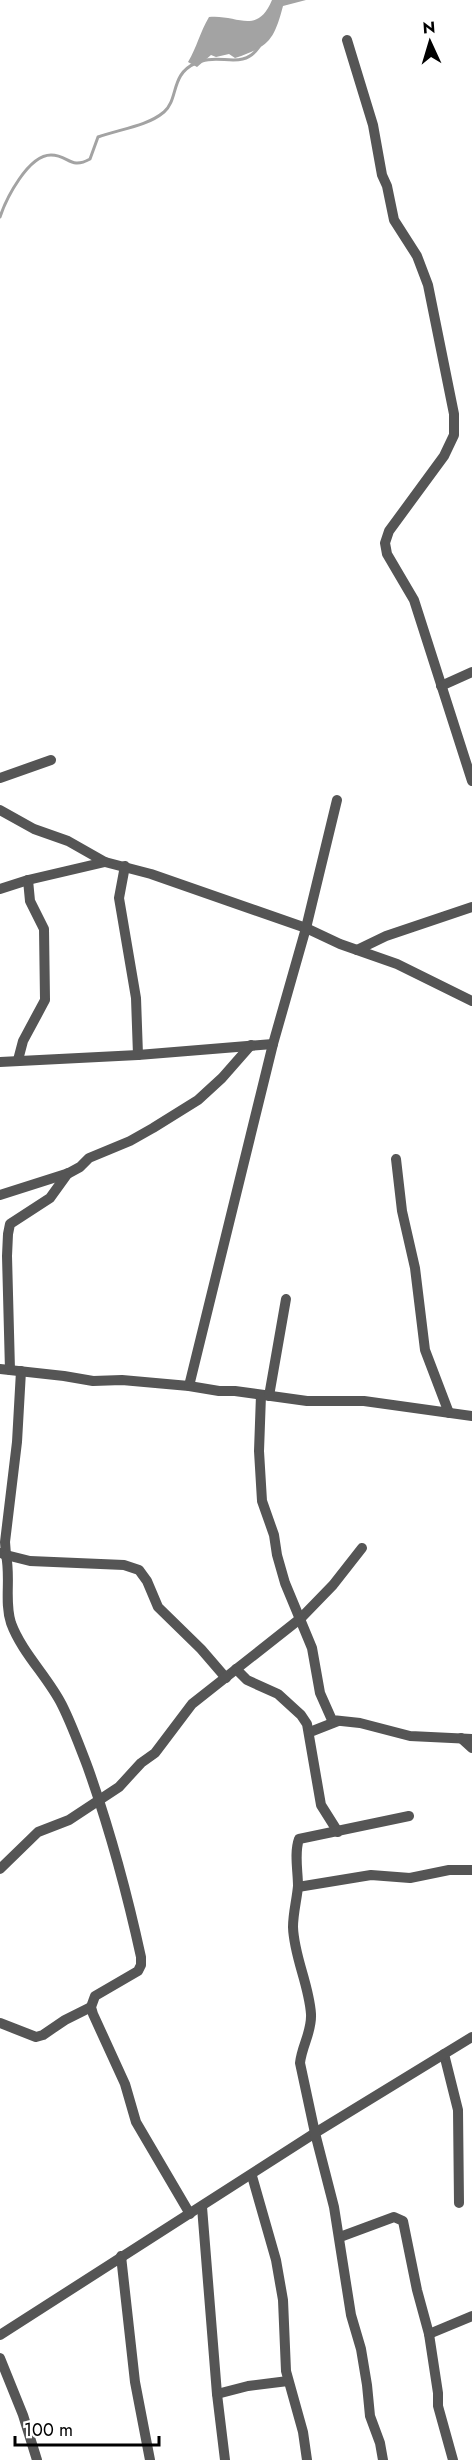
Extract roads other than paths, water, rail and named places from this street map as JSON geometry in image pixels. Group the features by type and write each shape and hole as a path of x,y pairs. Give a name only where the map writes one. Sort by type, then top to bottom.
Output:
{"street":[{"path":"347,40 373,125 382,175 387,186 394,220 417,256 428,285 454,414 454,435 444,456 389,531 385,543 387,554 414,600 472,781"},
{"path":"441,686 472,672"},
{"path":"0,778 51,760"},
{"path":"189,1386 273,1044 306,928 337,800"},
{"path":"0,810 34,829 68,841 105,862 125,866 306,928 397,964 472,1001"},
{"path":"0,889 105,862"},
{"path":"125,866 119,898 136,998 138,1055"},
{"path":"18,1060 23,1041 45,1000 44,929 30,901 28,880"},
{"path":"357,950 386,936 472,907"},
{"path":"0,1062 138,1055 273,1044"},
{"path":"0,1195 69,1173 89,1158 130,1141 198,1100 238,1062 251,1045"},
{"path":"396,1159 402,1211 415,1268 425,1350 449,1413"},
{"path":"69,1173 50,1198 10,1224 8,1256 10,1370 17,1442 3,1554 9,1569 6,1624 63,1705 100,1801 120,1871 141,1965 132,1976 95,1996 92,2007 125,2084 136,2122 190,2214"},
{"path":"286,1299 265,1396 259,1451 262,1501 274,1535 285,1583 312,1648 320,1693 332,1719 360,1723 410,1736 466,1738 472,1748"},
{"path":"10,1370 93,1381 122,1380 189,1386 307,1401 364,1401 472,1416"},
{"path":"0,1869 38,1832 69,1820 119,1787 141,1763 155,1753 192,1704 301,1618 333,1585 362,1548"},
{"path":"3,1554 30,1561 124,1565 139,1570 147,1581 158,1607 226,1677"},
{"path":"236,1669 253,1684 278,1694 301,1714 310,1732 321,1805 338,1832"},
{"path":"310,1732 338,1721"},
{"path":"383,2460 378,2434 370,2416 361,2349 351,2315 340,2237 300,2063 301,2051 311,2029 311,2012 306,1985 299,1965 293,1927 298,1887 299,1839 409,1816"},
{"path":"298,1887 371,1875 410,1878 449,1870 472,1870"},
{"path":"0,2023 36,2037 92,2007"},
{"path":"0,2335 121,2256 252,2176 315,2133 472,2037"},
{"path":"444,2054 458,2110 459,2203"},
{"path":"252,2176 276,2260 283,2300 288,2381 303,2432 307,2460"},
{"path":"202,2207 217,2394 225,2460"},
{"path":"340,2237 394,2217 403,2221 417,2290 429,2334 438,2406 453,2460"},
{"path":"121,2256 135,2382 150,2460"},
{"path":"429,2334 472,2316"},
{"path":"0,2358 23,2415 37,2460"},
{"path":"217,2394 242,2387 288,2381"}],"waterway":[{"path":"202,61 239,60 253,54 259,47"},
{"path":"0,217 19,179 34,162 51,155 74,163 90,159 98,137 149,121 164,112 169,107 182,73 196,63"}]}
